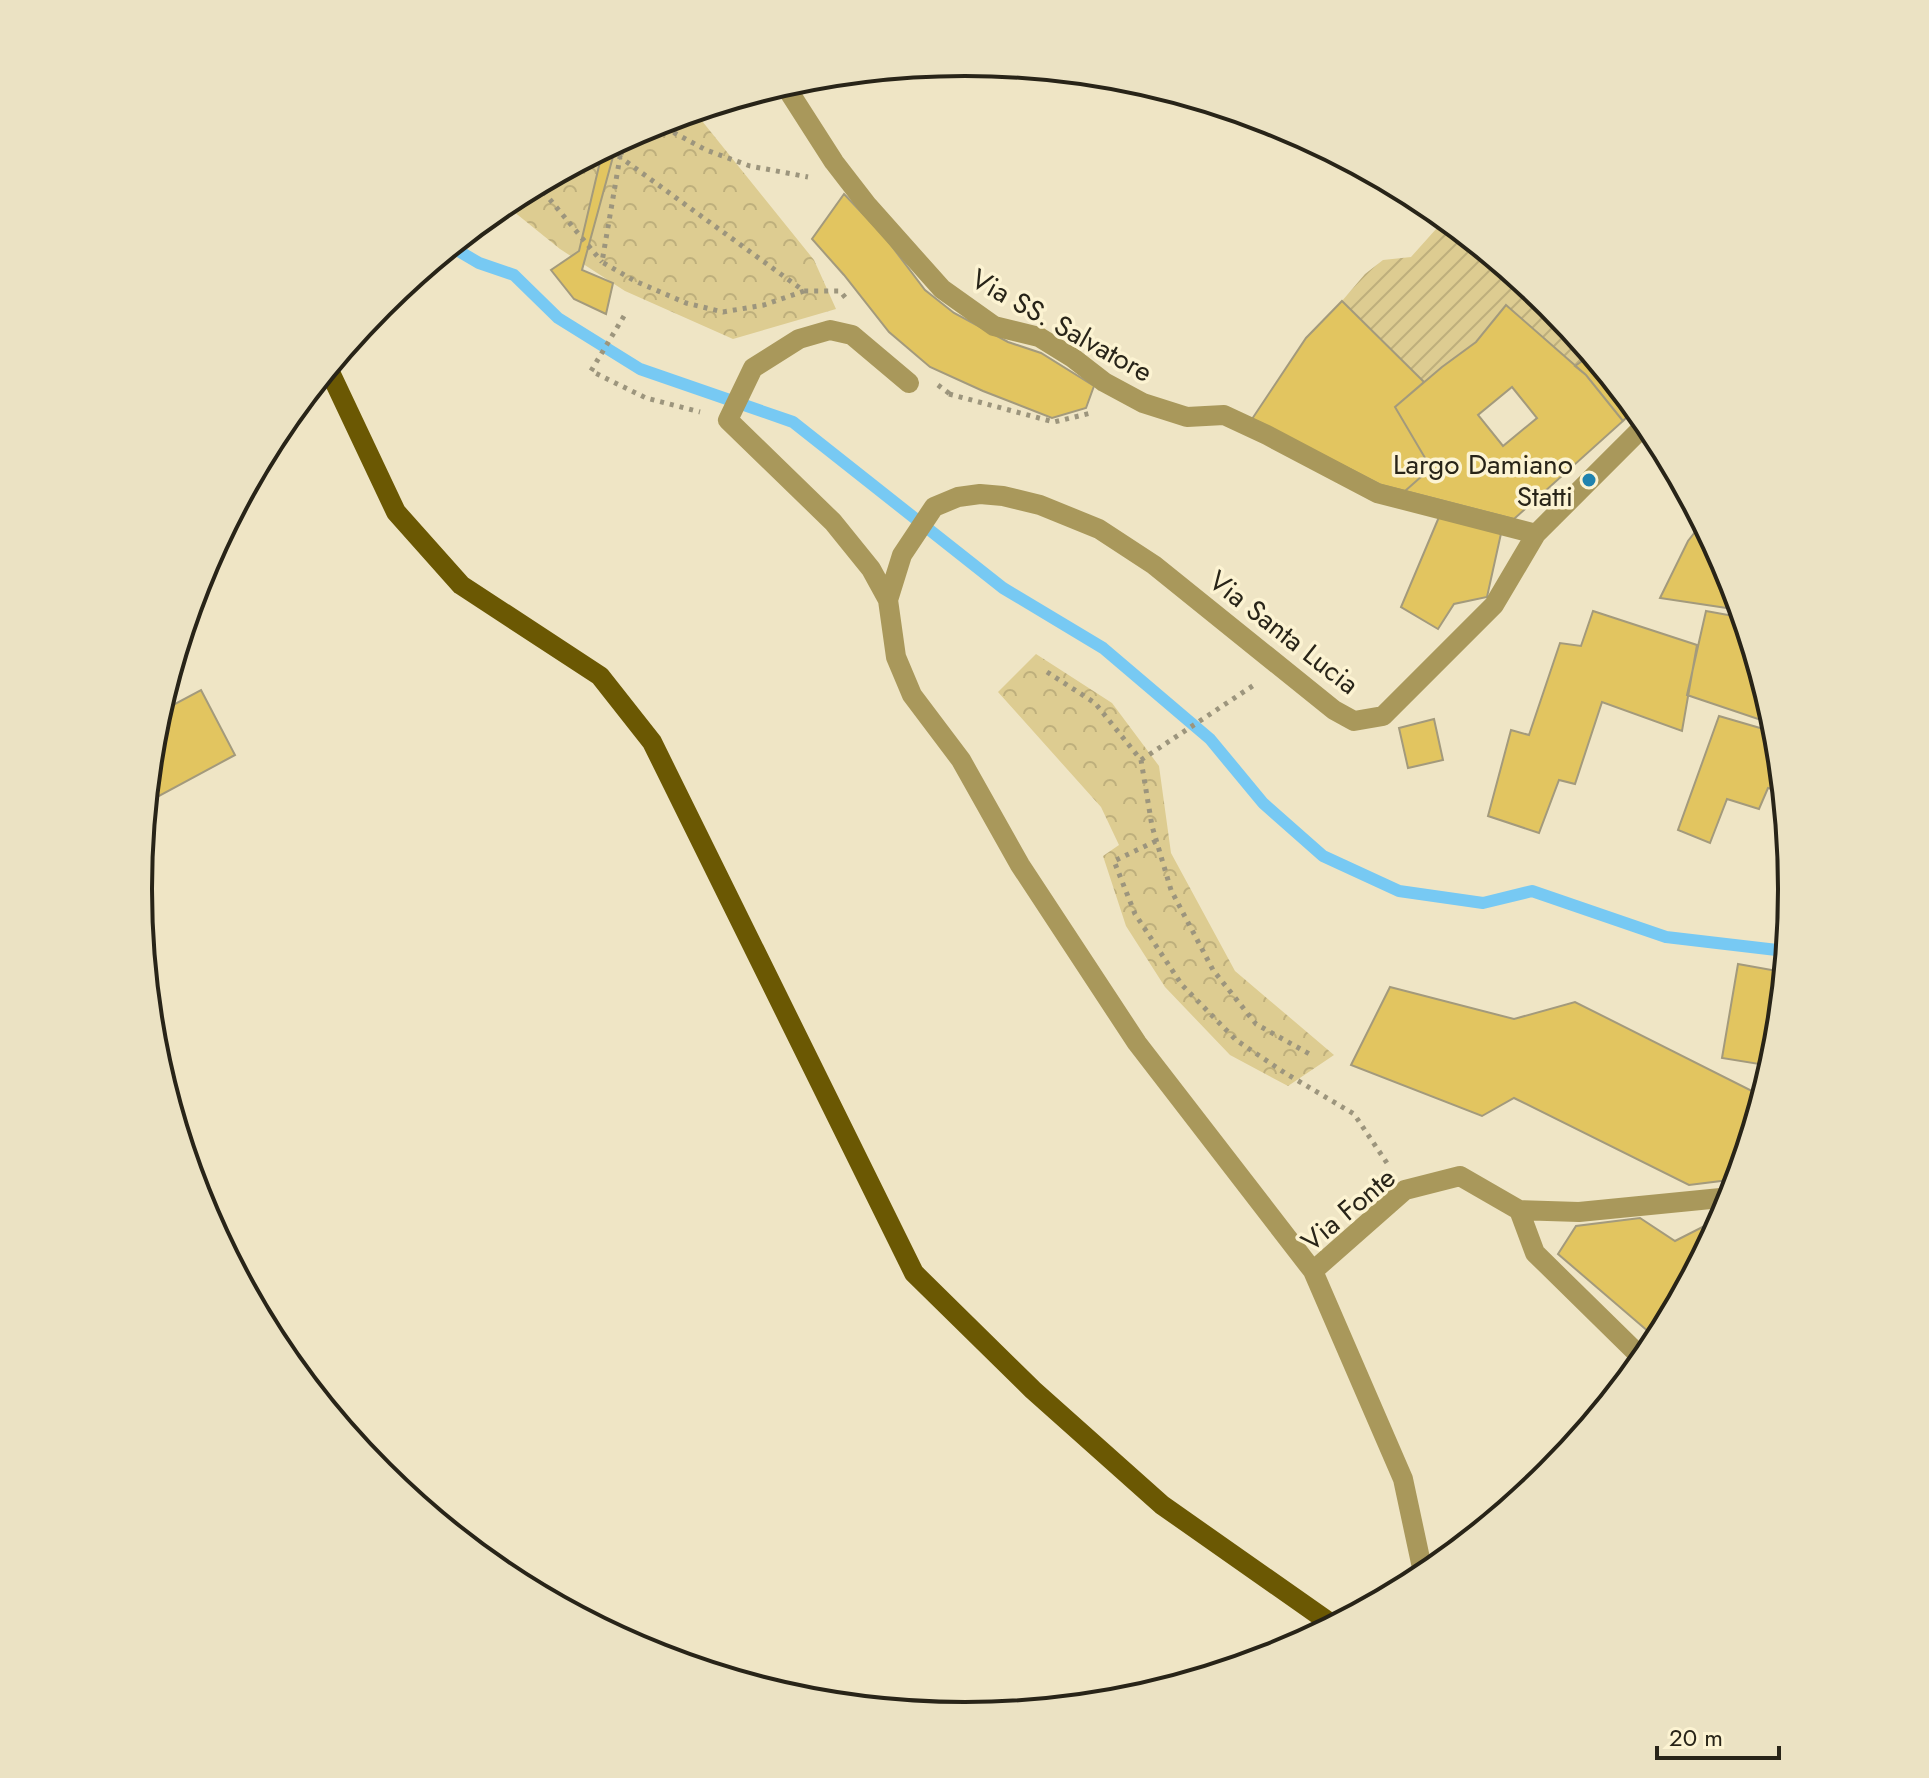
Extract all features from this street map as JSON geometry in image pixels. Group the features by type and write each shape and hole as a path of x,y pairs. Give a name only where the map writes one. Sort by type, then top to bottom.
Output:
{"main road":[{"path":"333,378 396,512 461,585 600,676 652,742 914,1273 1033,1390 1162,1505 1323,1618"}],"street":[{"name":"Via SS. Salvatore","path":"791,95 834,162 868,206 942,289 994,326 1039,337 1104,382 1143,403 1187,417 1224,415 1377,493 1536,534"},
{"path":"918,379 852,335 830,330 799,339 753,368 728,420 833,522 871,569 888,600 896,657 912,695 961,760 1020,865 1137,1043 1313,1271"},
{"name":"Via Santa Lucia","path":"888,600 902,555 934,507 958,497 980,494 1003,496 1040,505 1099,529 1154,565 1334,710 1354,721 1383,716 1494,605 1536,534 1637,433"},
{"name":"Via Fonte","path":"1421,1562 1403,1479 1313,1271 1405,1190 1460,1176 1519,1210 1579,1212 1717,1198"},
{"path":"1519,1210 1535,1253 1634,1350"}],"path":[{"path":"671,131 706,150 750,166 808,177 834,162"},
{"path":"602,262 622,152"},
{"path":"617,155 804,291"},
{"path":"545,193 602,262 635,281 686,303 723,312 764,305 804,291 840,291 857,312"},
{"path":"624,316 591,371 646,398 728,420"},
{"path":"918,379 950,394"},
{"path":"918,379 950,394 1054,422 1091,413 1104,382"},
{"path":"1047,672 1095,703 1141,760 1156,841 1171,890 1213,970 1256,1024 1313,1056"},
{"path":"1141,760 1254,685"},
{"path":"1156,841 1114,861 1135,914 1182,985 1236,1040 1354,1114 1405,1190"}],"green space":[{"path":"701,120 814,260 836,309 733,339 625,291 560,249 514,212 605,160"},
{"path":"1437,228 1501,278 1582,361 1575,366 1476,342 1424,382 1342,301 1365,274 1383,260 1411,257"},
{"path":"1036,654 1112,703 1159,766 1171,853 1235,971 1334,1055 1288,1086 1230,1055 1165,987 1126,926 1103,856 1119,845 1101,807 998,692"}],"building":[{"path":"613,156 582,270 613,283 606,314 574,299 551,270 579,251 600,163"},
{"path":"844,194 884,236 925,290 954,313 1008,342 1041,353 1094,386 1086,408 1052,418 930,367 889,332 812,239"},
{"path":"1342,301 1424,382 1395,407 1431,468 1405,491 1381,485 1252,419 1306,338"},
{"path":"1506,305 1586,375 1623,421 1514,519 1405,491 1431,468 1395,407 1476,342","holes":["1512,387 1537,418 1503,446 1478,415"]},
{"path":"1582,361 1626,418 1623,421 1586,375 1575,366"},
{"path":"1439,517 1502,529 1487,597 1454,604 1438,629 1401,607"},
{"path":"1695,532 1727,608 1660,598"},
{"path":"1593,611 1697,645 1682,731 1602,702 1575,784 1559,780 1539,833 1488,816 1511,730 1529,735 1560,643 1581,646"},
{"path":"1706,611 1729,615 1760,720 1687,695"},
{"path":"201,690 235,755 157,797 167,730 173,705"},
{"path":"1719,716 1762,728 1772,789 1768,788 1759,809 1727,799 1710,843 1678,830"},
{"path":"1434,719 1443,760 1408,768 1399,728"},
{"path":"1738,964 1773,970 1758,1064 1722,1058"},
{"path":"1390,987 1514,1019 1575,1002 1752,1091 1723,1181 1689,1185 1514,1098 1482,1116 1351,1065"},
{"path":"1640,1218 1675,1241 1704,1226 1669,1296 1647,1330 1558,1254 1576,1226"}],"waterway":[{"path":"460,252 479,263 514,275 558,318 640,369 793,422 1003,588 1103,648 1210,739 1263,803 1323,856 1399,891 1483,903 1532,891 1666,937 1775,950"}],"place":[{"name":"Largo Damiano Statti","path":"1589,480"}]}
